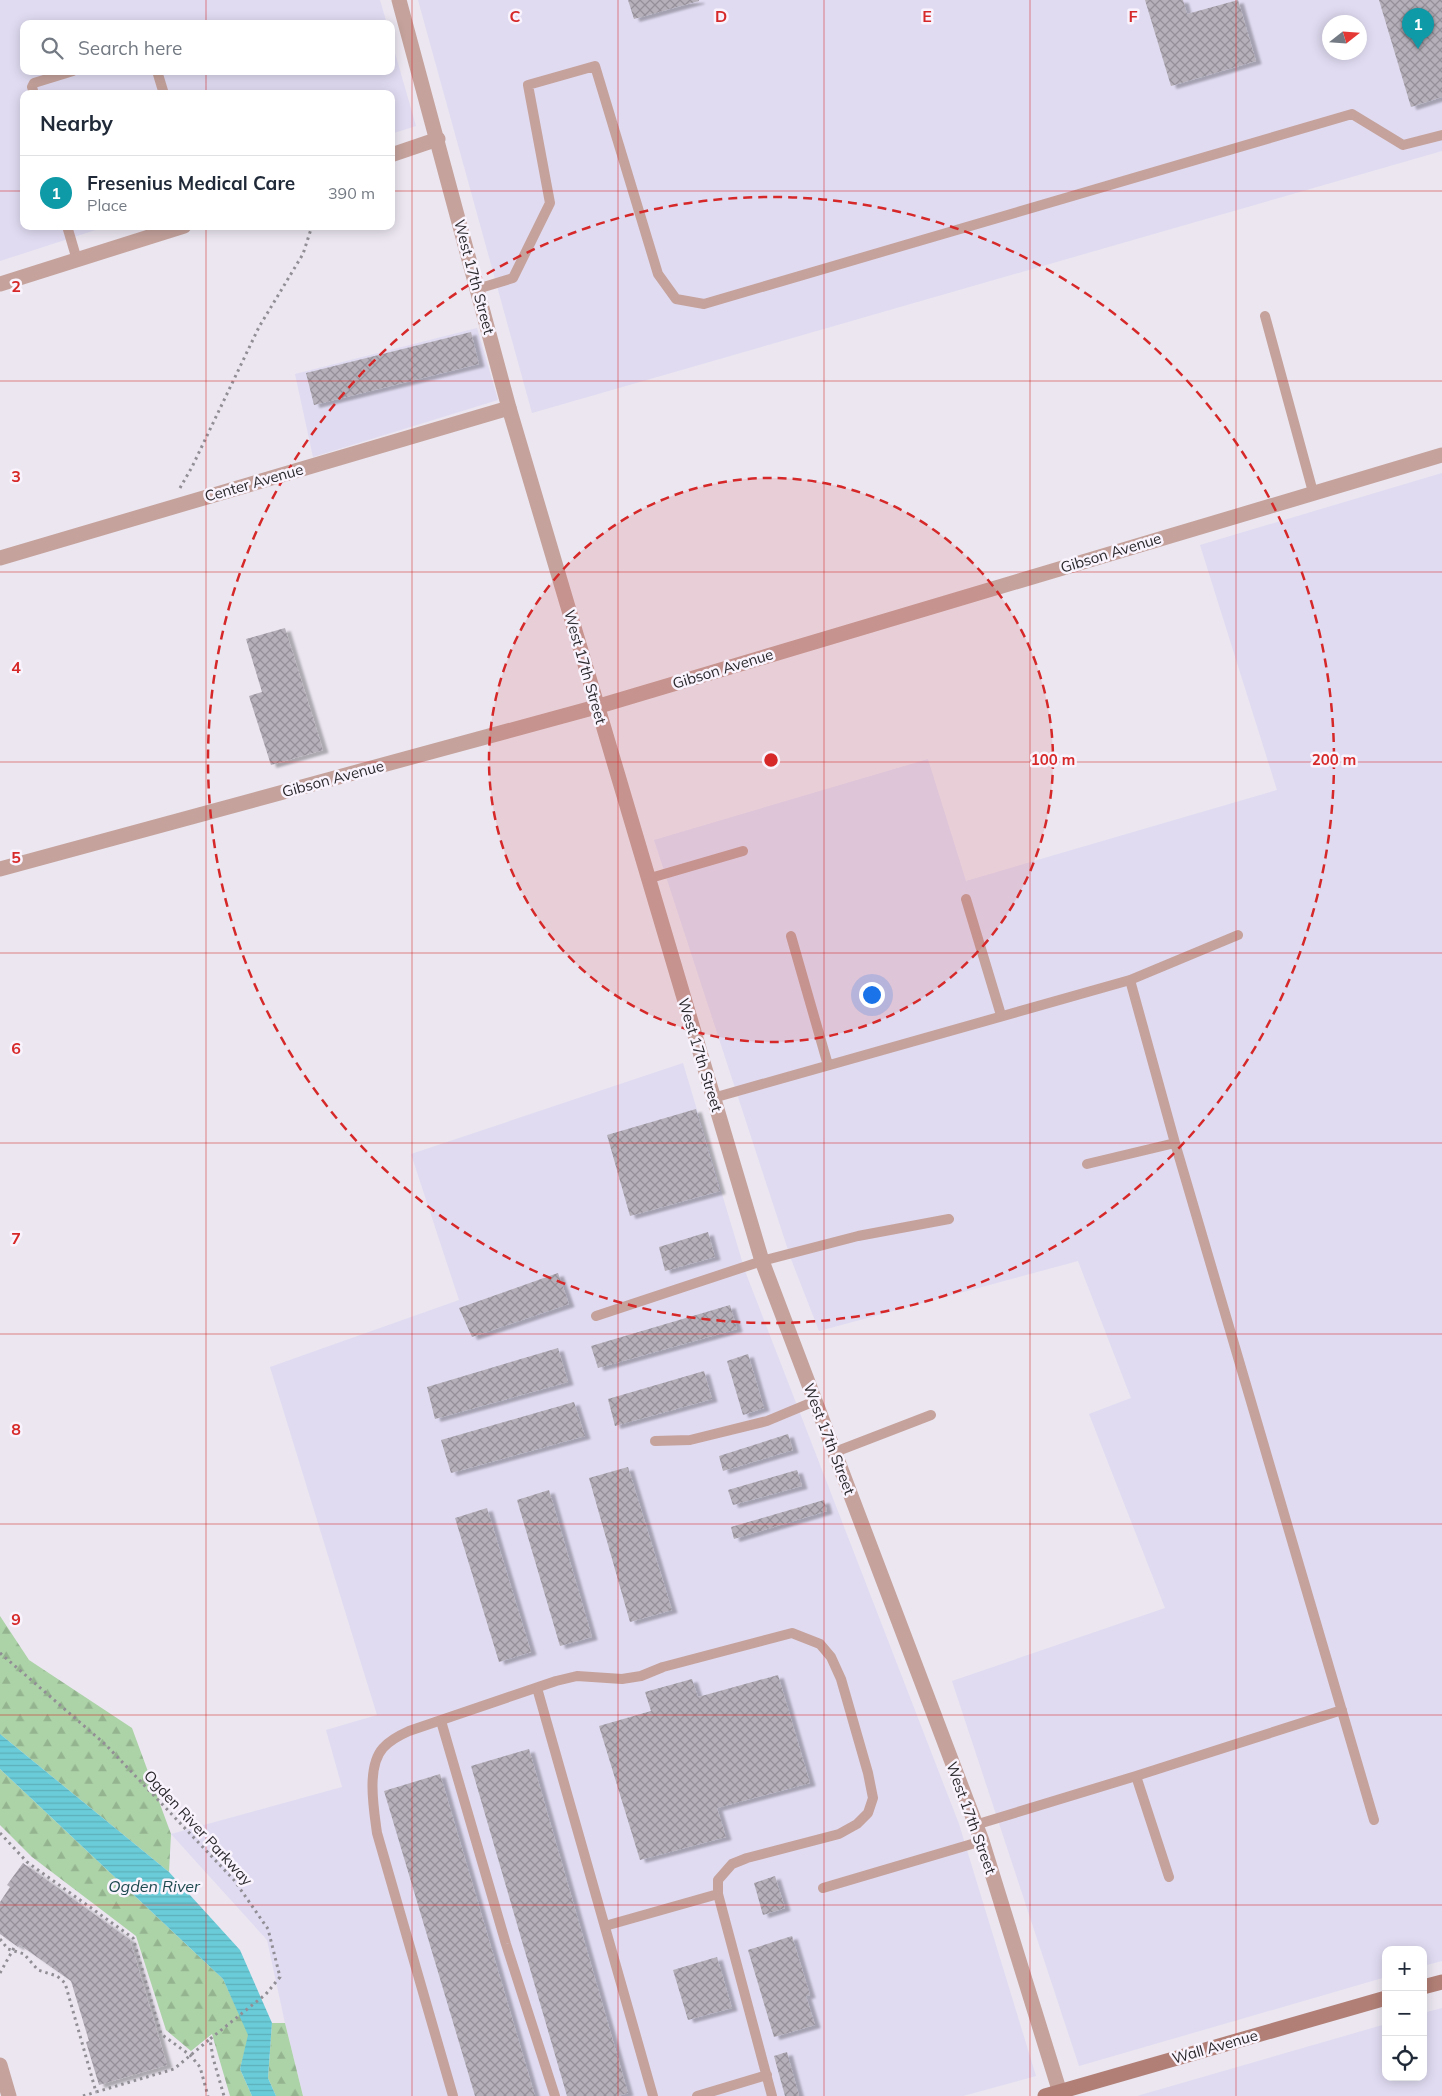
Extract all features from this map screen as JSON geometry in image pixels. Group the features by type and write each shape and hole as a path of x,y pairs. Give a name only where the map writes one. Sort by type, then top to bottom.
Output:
{"main road":[{"path":"1427,1986 1442,1982"},
{"name":"Wall Avenue","path":"1055,2095 1382,1999"}],"street":[{"name":"West 17th Street","path":"399,0 509,408 596,708 762,1262 982,1841 1055,2095"},
{"path":"395,154 438,139"},
{"path":"0,284 171,230"},
{"name":"Center Avenue","path":"0,558 509,408"},
{"name":"Gibson Avenue","path":"0,869 596,708 1313,492 1442,455"},
{"path":"0,2064 9,2096"}],"lane":[{"path":"477,289 514,278 550,203 528,86 594,66 658,274 676,299 704,304 1352,114 1403,145 1442,135"},
{"path":"33,90 34,83 60,75"},
{"path":"158,75 163,90"},
{"path":"68,230 77,260"},
{"path":"1265,316 1313,492"},
{"path":"648,878 743,851"},
{"path":"966,899 1001,1016"},
{"path":"713,1098 1130,980 1238,935"},
{"path":"792,936 828,1065"},
{"path":"1130,980 1175,1143 1374,1820"},
{"path":"1087,1164 1175,1143"},
{"path":"596,1316 762,1262 858,1236 948,1219"},
{"path":"655,1441 690,1440 748,1426 767,1421 815,1401"},
{"path":"835,1452 931,1415"},
{"path":"453,2096 376,1833 372,1798 374,1768 382,1750 396,1737 577,1676 622,1679 641,1676 663,1667 792,1633 820,1644 831,1657 841,1679 868,1772 873,1798 868,1813 857,1824 839,1834 747,1858 732,1864 718,1880 718,1894 772,2096"},
{"path":"537,1688 653,2096"},
{"path":"976,1825 1342,1710"},
{"path":"441,1721 506,1944 555,2096"},
{"path":"1136,1776 1169,1877"},
{"path":"823,1888 982,1841"},
{"path":"605,1926 718,1894"},
{"path":"697,2096 766,2075"}],"path":[{"path":"174,506 177,493 192,468 259,327 303,254 311,230"},
{"name":"Ogden River Parkway","path":"0,1653 106,1746 234,1880 268,1930 280,1977 266,1994 221,2028 174,2069 83,2096"},
{"path":"0,1833 27,1862 132,1938 161,2034 190,2055 200,2067 208,2096"},
{"path":"0,1940 8,1950 24,1954 38,1970 57,1976 65,1983 96,2092"},
{"path":"0,1973 15,1946"},
{"path":"210,2039 213,2058 224,2096"}],"shaded area":[{"path":"0,0 380,0 386,20 20,20 20,75 395,75 395,53 416,126 395,133 395,90 20,90 20,230 96,230 0,261"},
{"path":"418,0 1442,0 1442,151 532,413"},
{"path":"477,328 498,400 313,457 295,374"},
{"path":"1442,473 1442,1961 1427,1965 1427,1946 1382,1946 1382,1978 1079,2066 952,1681 1165,1608 1089,1414 1131,1398 1078,1261 819,1331 791,1259 654,840 928,759 966,881 1277,790 1200,545"},
{"path":"683,1063 745,1271 959,1824 1036,2076 963,2096 303,2096 267,1940 171,1834 342,1787 326,1730 377,1715 270,1367 459,1300 411,1154"},
{"path":"1442,2008 1442,2096 1137,2096 1382,2025 1382,2081 1427,2081 1427,2012"}],"green space":[{"path":"0,1616 29,1660 132,1728 171,1834 169,1872 0,1734"},
{"path":"0,1769 223,1979 249,2035 240,2069 252,2096 230,2096 212,2034 191,2051 166,2030 136,1936 32,1857 0,1825"},
{"path":"272,2023 285,2023 303,2096 276,2096 268,2078"}],"water":[{"name":"Ogden River","path":"0,1734 169,1872 240,1950 272,2023 268,2078 276,2096 252,2096 240,2069 248,2035 223,1979 0,1769"}],"building":[{"path":"628,0 699,0 699,1 634,19"},
{"path":"1145,0 1183,0 1187,14 1238,0 1256,61 1171,86"},
{"path":"1379,0 1442,0 1442,97 1411,107"},
{"path":"471,332 479,364 314,405 306,373"},
{"path":"285,628 323,750 271,765 249,696 262,692 246,639"},
{"path":"696,1109 720,1191 630,1216 607,1135"},
{"path":"708,1232 715,1257 665,1271 659,1247"},
{"path":"558,1273 569,1304 472,1337 459,1308"},
{"path":"730,1305 737,1329 598,1368 591,1346"},
{"path":"558,1348 568,1382 435,1419 427,1387"},
{"path":"748,1354 764,1408 743,1415 727,1361"},
{"path":"704,1371 712,1399 615,1426 608,1399"},
{"path":"574,1402 585,1436 451,1473 441,1440"},
{"path":"788,1434 793,1450 723,1471 719,1456"},
{"path":"628,1467 672,1610 630,1622 589,1478"},
{"path":"797,1470 802,1486 733,1505 728,1490"},
{"path":"549,1490 592,1637 560,1646 517,1500"},
{"path":"824,1500 827,1511 734,1539 731,1527"},
{"path":"487,1508 531,1652 499,1662 455,1518"},
{"path":"778,1675 810,1783 717,1808 726,1837 640,1860 599,1726 651,1711 645,1692 692,1679 698,1697"},
{"path":"529,1749 628,2093 618,2096 567,2096 471,1766"},
{"path":"440,1774 535,2096 475,2096 384,1791"},
{"path":"23,1863 130,1940 167,2065 99,2085 86,2042 89,2041 71,1981 20,1945 18,1947 0,1934 0,1902 10,1887 7,1885"},
{"path":"775,1876 785,1908 763,1915 754,1883"},
{"path":"792,1936 810,1995 806,1996 815,2025 774,2037 748,1950"},
{"path":"717,1957 732,2008 688,2020 673,1970"},
{"path":"787,2052 799,2096 785,2096 774,2056"}],"place":[{"name":"Fresenius Medical Care","path":"1418,49"}]}
